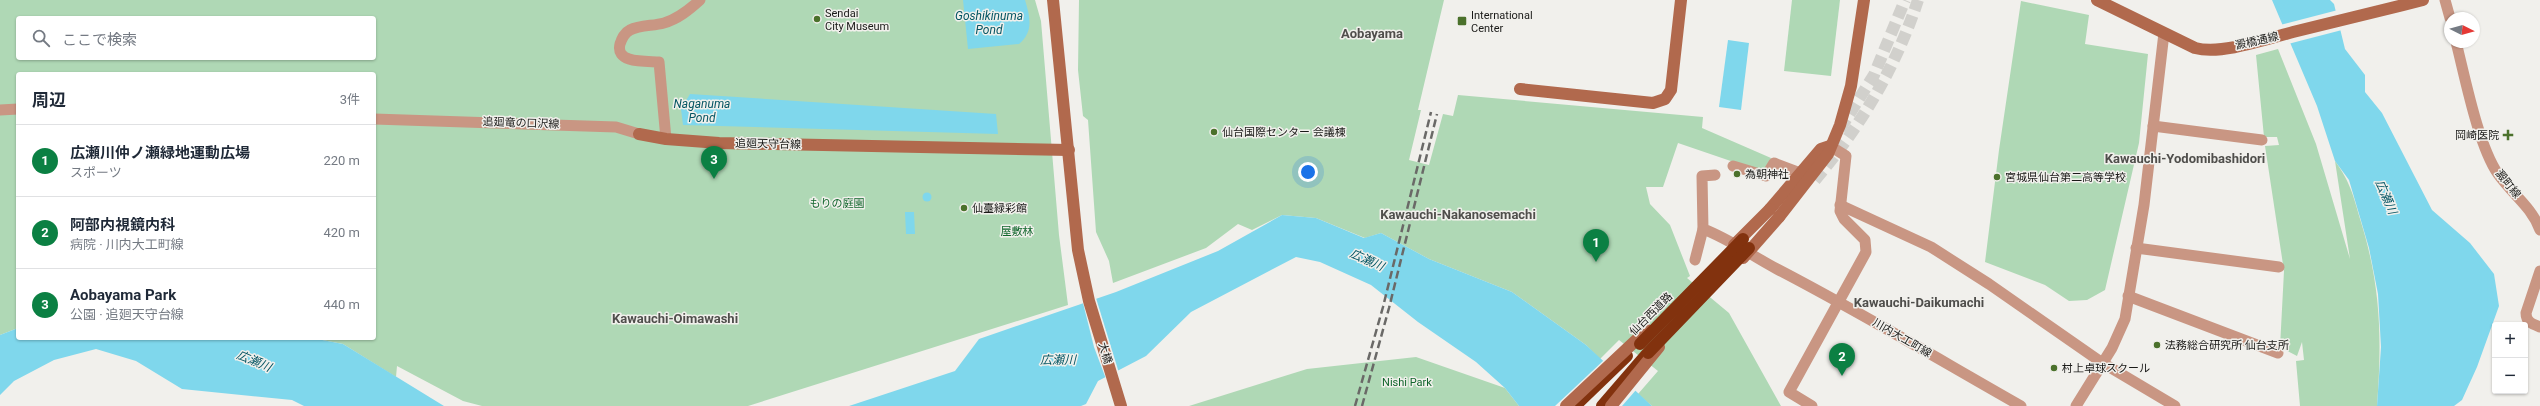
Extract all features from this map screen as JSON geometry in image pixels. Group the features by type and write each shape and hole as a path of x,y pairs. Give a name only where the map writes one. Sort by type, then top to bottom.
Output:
{"highway":[{"name":"仙台西道路","path":"1575,406 1746,243 1626,377 1602,406"},
{"path":"1580,406 1615,368"},
{"path":"1598,406 1626,377"}],"street":[{"path":"666,139 659,62 631,60 622,55 619,47 622,36 630,29 664,23 683,14 700,0"},
{"path":"1053,0 1056,19"},
{"path":"1056,19 1058,0"},
{"path":"1520,89 1653,103 1665,99 1671,90 1681,0"},
{"path":"1566,406 1774,213 1828,154 1830,146 1845,113 1852,86 1864,0"},
{"name":"澱橋通線","path":"2097,0 2200,49 2222,49 2424,0"},
{"path":"2445,0 2448,12"},
{"name":"大橋","path":"1056,19 1070,150 1078,250 1089,301 1121,406"},
{"path":"2076,406 2101,362 2112,348 2125,319 2144,205 2164,33"},
{"name":"澱町線","path":"2458,48 2487,151 2498,174 2538,218 2540,230"},
{"path":"0,110 16,109"},
{"name":"追廻竜の口沢線","path":"376,119 616,127 639,134 666,139"},
{"path":"2154,126 2262,140"},
{"name":"追廻天守台線","path":"666,139 733,143 1070,150"},
{"path":"1611,406 1652,355 1751,251 1800,173 1820,149 1830,146 1846,156 1840,205 1844,219 1865,240 1866,252 1840,302 1789,392 1812,406"},
{"path":"1733,166 1766,176 1774,163 1800,173"},
{"path":"1695,260 1703,229 1702,176 1715,175"},
{"path":"1840,205 1930,247 1989,284 2101,362 2175,406"},
{"name":"川内大工町線","path":"1703,229 1724,237 1762,261 1840,302 2021,406"},
{"path":"2136,248 2279,267"},
{"path":"2540,270 2526,313 2526,318 2530,323 2540,327"},
{"path":"2128,296 2278,353"}],"green space":[{"path":"0,0 1035,0 1041,21 1059,235 1068,305 748,406 482,406 463,401 397,366 396,377 343,344 322,340 376,340 376,72 16,72 16,329 0,335"},
{"path":"1079,0 1444,0 1418,110 1421,110 1409,160 1429,165 1443,114 1453,116 1458,95 1703,117 1702,128 1771,158 1767,168 1760,171 1678,143 1663,187 1646,187 1650,204 1670,225 1690,276 1687,278 1729,313 1781,406 1652,406 1638,394 1658,371 1619,340 1600,359 1586,345 1512,292 1429,259 1381,233 1365,238 1316,218 1282,215 1252,230 1238,224 1206,248 1113,283 1109,261 1096,232 1088,120 1083,116 1078,70"},
{"path":"1792,0 1840,0 1831,76 1784,71"},
{"path":"2021,1 2089,15 2085,44 2148,54 2139,143 2105,290 2087,300 2069,301 2045,285 1985,262 1999,150"},
{"path":"2278,49 2316,144 2350,259 2335,161 2345,176 2351,191 2368,246 2373,269 2378,313 2379,382 2377,406 2300,406 2296,361 2304,360 2302,342 2297,356 2280,347 2284,271 2265,146 2279,145 2277,137 2264,137 2256,55"},
{"name":"Nishi Park","path":"1416,357 1505,388 1519,406 1189,406 1307,369"}],"water":[{"name":"Goshikinuma Pond","path":"963,0 1025,0 1030,24 1027,34 1019,44 968,49"},
{"name":"広瀬川","path":"2272,0 2330,0 2334,4 2345,49 2365,75 2365,92 2382,113 2432,210 2470,243 2494,274 2499,306 2477,367 2462,400 2454,406 2377,406 2381,347 2378,294 2369,248 2349,180 2335,161 2317,106"},
{"path":"1728,40 1749,43 1741,110 1719,107"},
{"name":"Naganuma Pond","path":"690,94 996,114 998,134 683,125 681,109"},
{"path":"927,192 932,197 927,202 922,197"},
{"path":"905,212 914,212 915,234 906,234"},
{"name":"広瀬川","path":"1282,215 1316,218 1364,238 1381,233 1429,259 1512,292 1586,345 1652,406 1519,406 1505,388 1476,362 1418,322 1371,285 1320,262 1296,257 1191,312 1146,356 1098,381 1086,404 1081,406 849,406 955,371 979,339 1116,292 1218,251"},
{"name":"広瀬川","path":"16,329 16,340 322,340 343,344 444,406 304,406 292,400 182,389 136,361 96,349 54,360 14,381 0,395 0,335"}],"pier":[{"path":"2338,10 2342,30 2288,44 2280,25"},
{"path":"1096,298 1119,373 1106,379 1094,347 1083,303"},
{"path":"1604,360 1636,390 1622,406 1555,406"}],"tunnel":[{"path":"1840,129 1874,75 1905,0"},
{"path":"1815,180 1832,160 1876,95 1899,49 1918,0"}],"railway":[{"path":"1355,406 1383,307 1431,112"},
{"path":"1362,406 1389,308 1437,114"}],"place":[{"name":"Sendai City Museum","path":"817,19"},
{"name":"International Center","path":"1462,21"},
{"name":"仙台国際センター 会議棟","path":"1214,132"},
{"name":"岡崎医院","path":"2508,135"},
{"name":"為朝神社","path":"1737,174"},
{"name":"宮城県仙台第二高等学校","path":"1997,177"},
{"name":"Aobayama Park","path":"714,179"},
{"name":"仙臺緑彩館","path":"964,208"},
{"name":"広瀬川仲ノ瀬緑地運動広場","path":"1596,262"},
{"name":"法務総合研究所 仙台支所","path":"2157,345"},
{"name":"村上卓球スクール","path":"2054,368"},
{"name":"阿部内視鏡内科","path":"1842,376"}],"district":[{"name":"Aobayama","path":"1372,33"},
{"name":"Kawauchi-Yodomibashidori","path":"2185,158"},
{"name":"Kawauchi-Nakanosemachi","path":"1458,214"},
{"name":"Kawauchi-Daikumachi","path":"1919,302"},
{"name":"Kawauchi-Oimawashi","path":"675,318"}],"park label":[{"name":"もりの庭園","path":"837,203"},
{"name":"屋敷林","path":"1017,231"}]}
